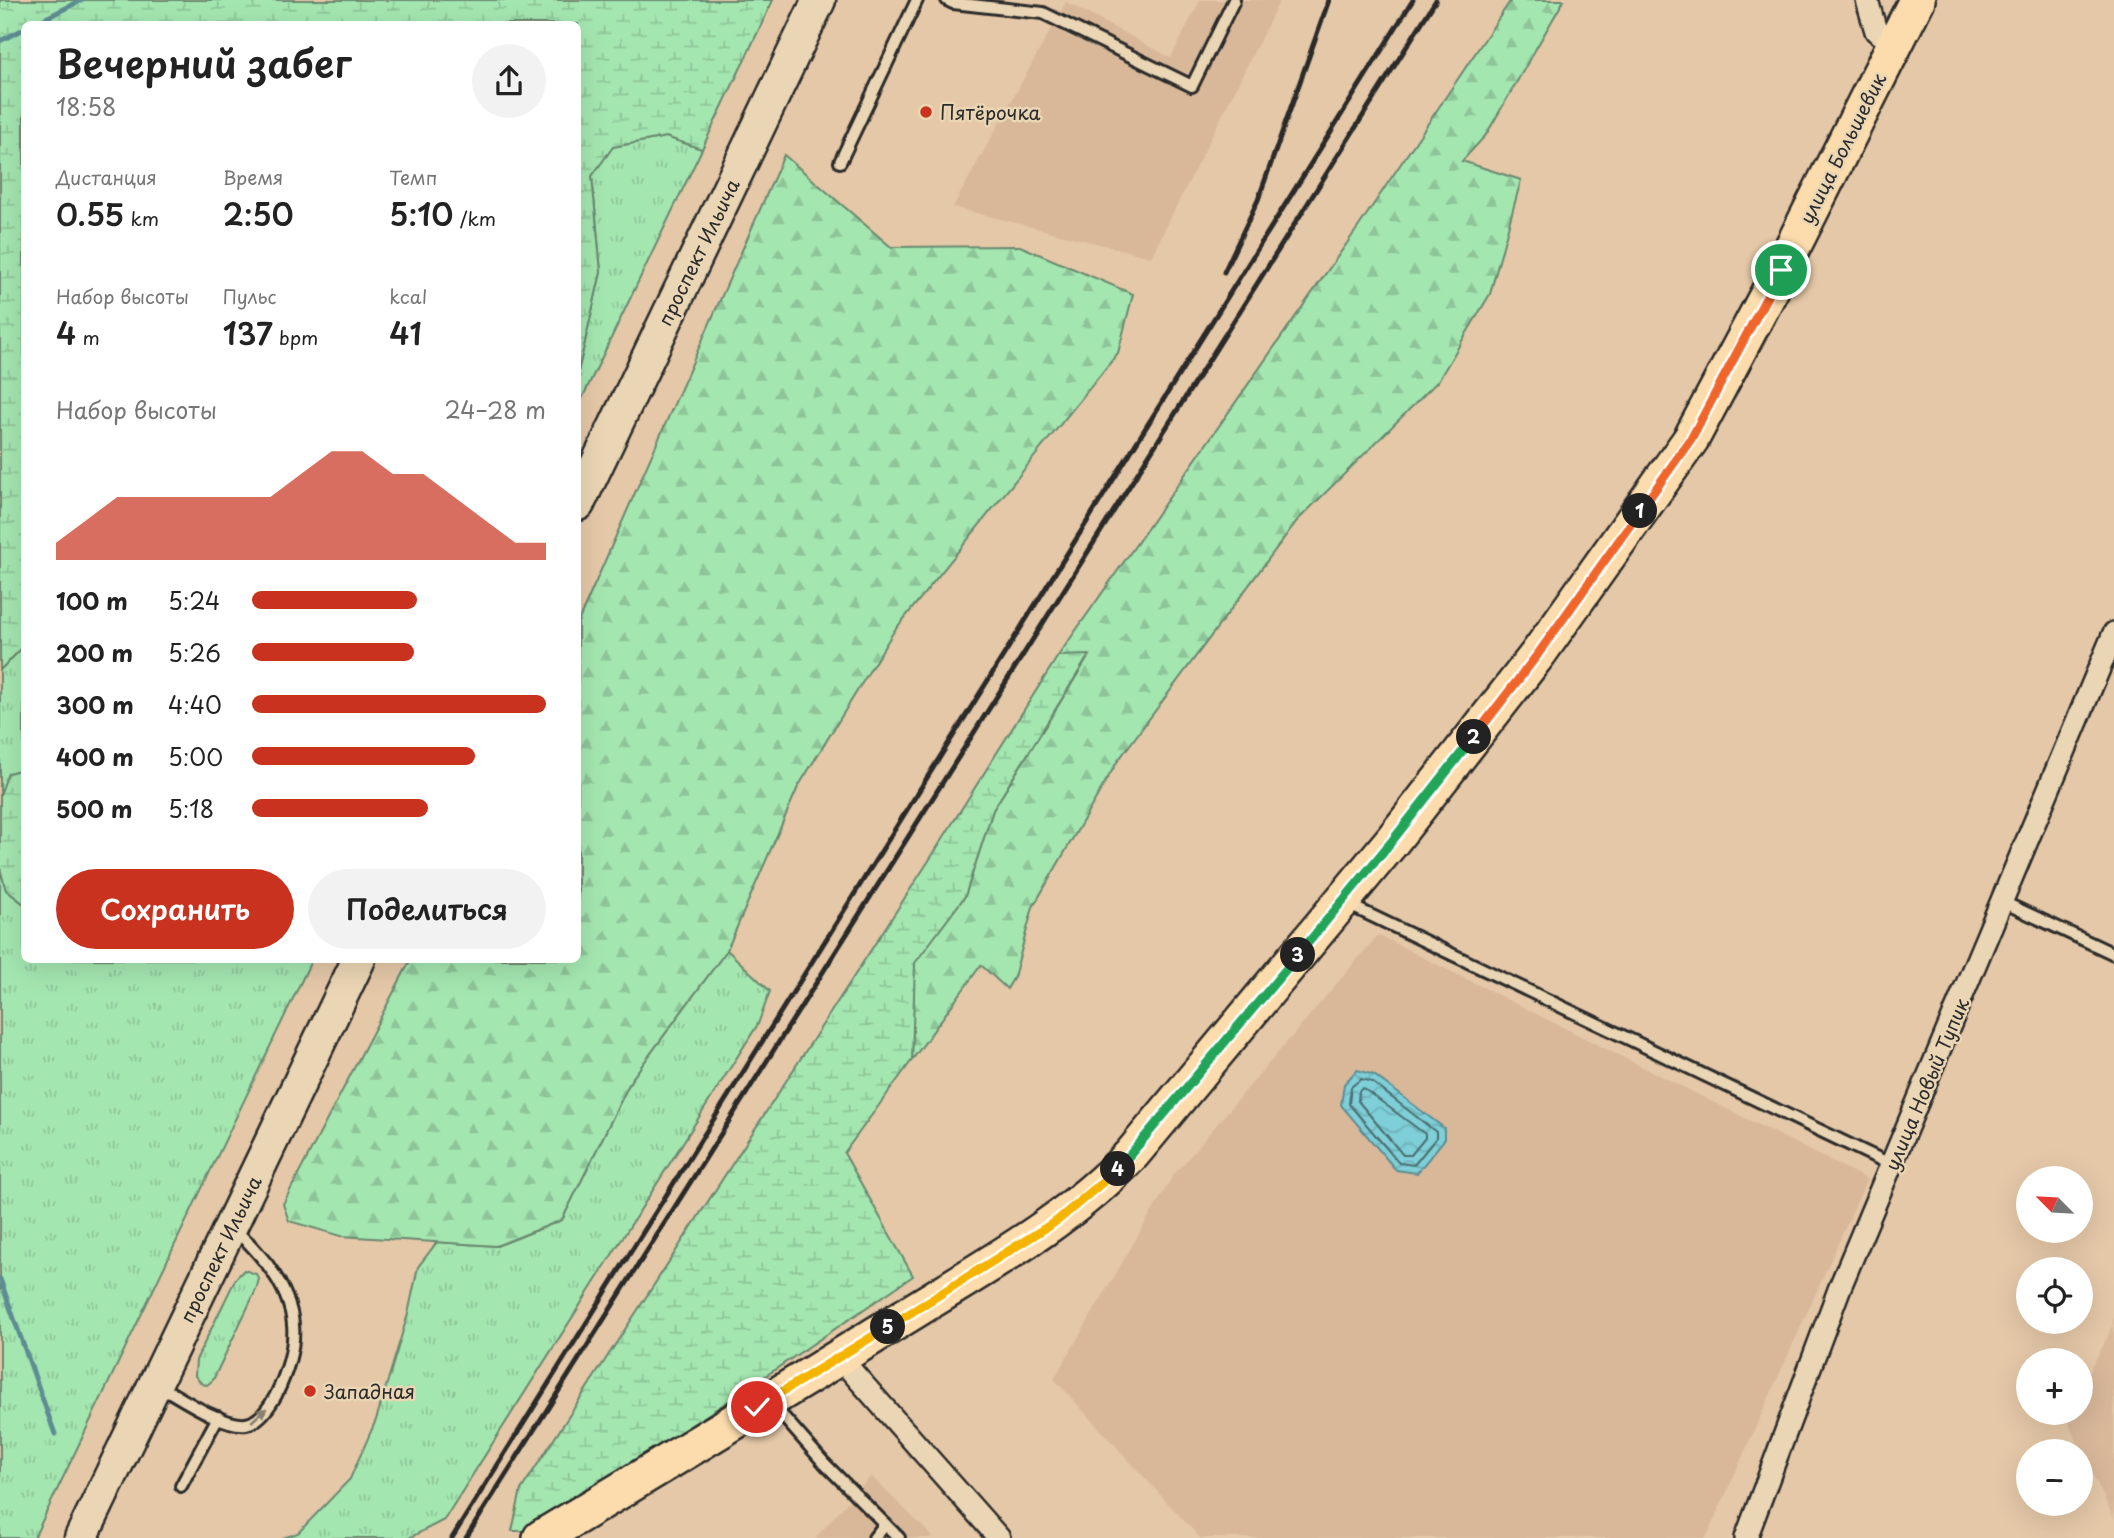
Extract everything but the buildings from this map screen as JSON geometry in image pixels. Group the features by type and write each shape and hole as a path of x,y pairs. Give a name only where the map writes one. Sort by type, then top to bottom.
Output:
{"main road":[{"name":"улица Большевик","path":"541,1538 1058,1220 1106,1181 1132,1154 1342,902 1538,654 1691,439 1781,270 1917,0"}],"street":[{"name":"проспект Ильича","path":"581,497 819,0"},
{"path":"1867,0 1876,31 1895,43"},
{"name":"улица Новый Тупик","path":"1746,1538 1840,1287 2114,633"},
{"name":"проспект Ильича","path":"81,1538 357,963"},
{"path":"839,1357 999,1538"}],"lane":[{"path":"840,162 916,0"},
{"path":"947,0 953,3 1043,13 1192,86 1234,0"},
{"path":"1342,902 1892,1165"},
{"path":"2003,902 2114,954"},
{"path":"155,1384 218,1417 244,1424 255,1421 265,1411 285,1375 295,1331 292,1308 283,1287 253,1247 230,1228"},
{"path":"769,1400 825,1464 899,1538"},
{"path":"181,1486 218,1417"},
{"path":"874,1538 885,1524"}],"shaded area":[{"path":"1200,0 1280,0 1151,257 953,207 1066,2 1171,58"},
{"path":"1378,935 1867,1179 1706,1538 1200,1538 1054,1379 1173,1176"},
{"path":"2114,1309 2114,1519 2093,1475 2093,1439 2076,1439 2069,1425 2093,1425 2093,1365 2113,1326"},
{"path":"871,1476 934,1538 815,1538"}],"green space":[{"path":"0,0 773,0 702,149 666,137 613,147 592,176 601,272 581,359 581,21 21,21 21,649 0,670"},
{"path":"1511,0 1564,0 1486,135 1462,161 1521,180 1490,294 1438,381 1296,522 1117,762 1033,907 1014,977 1007,989 981,965 912,1060 914,963 965,896 993,810 1089,656 1058,656 1359,226"},
{"path":"666,137 702,149 581,401 581,359 601,272 592,176 612,147"},
{"path":"784,155 891,247 1020,246 1133,294 1118,353 894,631 798,787 727,950 631,1080 562,1220 496,1246 341,1236 289,1221 283,1204 409,963 581,963 581,615"},
{"path":"21,649 21,770 9,773 0,795 0,670"},
{"path":"1089,655 993,810 965,896 915,963 912,1060 844,1153 913,1276 529,1531 512,1531 521,1490 928,862 1058,656"},
{"path":"21,770 21,902 6,890 0,868 0,795 8,773"},
{"path":"0,868 6,890 21,902 21,963 310,963 34,1538 0,1538"},
{"path":"727,950 770,991 758,1024 444,1520 409,1538 283,1538 298,1533 350,1479 376,1420 408,1314 418,1267 437,1242 497,1246 562,1220 631,1080"},
{"path":"244,1270 256,1274 259,1279 256,1290 213,1380 207,1385 202,1384 195,1376 196,1360 236,1278"}],"water":[{"path":"1357,1070 1374,1075 1444,1128 1444,1140 1417,1173 1396,1170 1341,1105 1344,1084"}],"waterway":[{"path":"40,21 82,0"},
{"path":"0,41 21,30"},
{"path":"0,1279 55,1434"}],"railway":[{"path":"1224,272 1258,200 1329,0"},
{"path":"452,1538 1413,0"},
{"path":"466,1538 1436,0"}],"place":[{"name":"Пятёрочка","path":"926,112"},
{"name":"Западная","path":"310,1391"}],"route":[{"path":"757,1407 1058,1220 1106,1181 1132,1154 1376,861 1538,654 1691,439 1781,270"}]}
